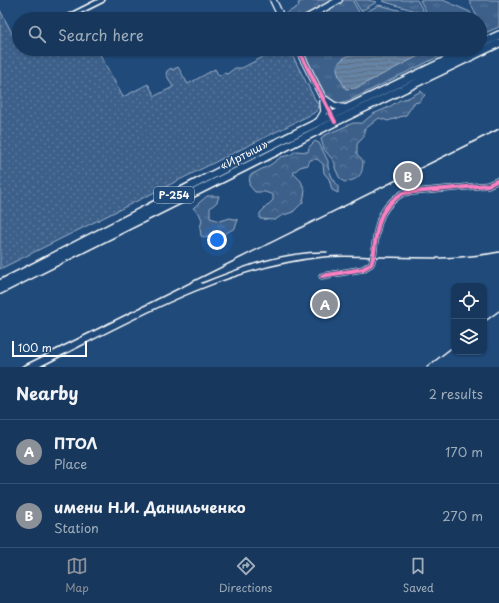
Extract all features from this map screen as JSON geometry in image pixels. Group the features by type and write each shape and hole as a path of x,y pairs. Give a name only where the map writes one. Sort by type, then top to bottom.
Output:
{"main road":[{"path":"487,41 499,35"},
{"name":"«Иртыш»","path":"487,48 499,43"},
{"name":"«Иртыш»","path":"0,284 191,186 316,124 333,119 348,108 456,56"},
{"name":"«Иртыш»","path":"0,290 333,119 471,56"}],"street":[{"path":"78,12 102,0"},
{"path":"273,0 279,12"},
{"path":"318,12 339,0"},
{"path":"302,56 333,119"},
{"path":"322,96 328,103 342,108 348,108"},
{"path":"316,124 324,112 322,96"},
{"path":"322,276 363,269 371,264 374,257 376,233 382,213 392,200 403,193 488,184 499,180"}],"green space":[{"path":"305,0 331,0 309,12 288,12 299,6 298,3"},
{"path":"342,0 352,0 359,12 324,12"},
{"path":"354,0 367,0 377,2 361,11"},
{"path":"417,0 424,12 418,12 382,1"},
{"path":"420,0 443,0 470,12 426,12"},
{"path":"469,0 499,0 499,27 487,32 487,12 475,12"},
{"path":"379,5 406,12 366,12"},
{"path":"0,10 12,33 12,56 101,56 123,97 148,84 155,96 173,87 166,74 171,68 172,70 178,67 188,84 215,69 219,76 224,73 227,74 235,68 242,68 265,56 293,56 319,107 314,113 0,269"},
{"path":"305,56 440,56 344,103 339,103 326,96"},
{"path":"421,91 425,95 419,102 414,103 406,115 388,121 379,118 364,130 364,137 357,144 357,154 363,161 361,174 353,180 344,182 339,177 335,168 335,163 324,149 321,139 323,136 353,123 362,123 373,114"},
{"path":"315,141 319,143 328,161 328,167 332,177 338,186 338,193 332,190 329,179 324,173 323,164 317,159 310,160 308,165 300,167 293,173 301,181 305,191 303,202 293,212 281,216 275,220 260,219 260,213 273,200 273,195 265,192 255,192 249,185 250,175 270,165 281,157 290,155 296,151 308,152 309,147"},
{"path":"207,196 219,196 217,202 210,208 210,218 220,221 230,218 238,220 235,228 215,237 210,238 201,236 200,228 202,220 199,213 193,208"}],"shaded area":[{"path":"418,56 356,88 346,89 338,74 337,68 338,64 345,57"}],"railway":[{"path":"21,367 499,129"},
{"path":"202,283 233,271 279,257 311,252 327,252"},
{"path":"40,367 142,315 177,299 213,284 249,272 286,263 331,256 440,258 484,255 499,252"},
{"path":"487,320 499,311"},
{"path":"427,367 451,348"}],"cycle path":[{"path":"302,56 335,122"},
{"path":"322,276 363,269 371,264 376,234 382,214 390,203 403,193 488,185 499,180"}],"place":[{"name":"имени Н.И. Данильченко","path":"408,176"},
{"name":"ПТОЛ","path":"325,304"}]}
